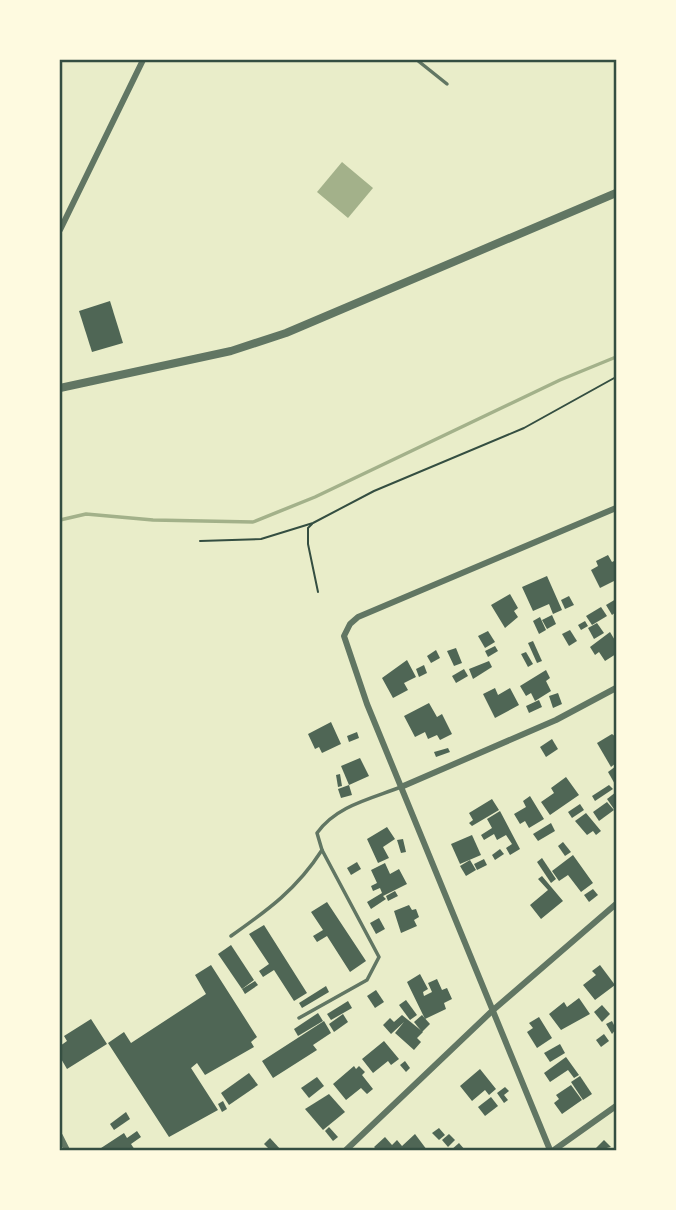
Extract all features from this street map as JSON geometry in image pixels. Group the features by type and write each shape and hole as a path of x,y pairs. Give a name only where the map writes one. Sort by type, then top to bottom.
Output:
{"street":[{"path":"60,230 62,220 143,60"},
{"path":"60,388 231,351 286,334 617,193"},
{"path":"617,509 358,617 346,630 347,651 492,1010 552,1150 617,1107"},
{"path":"401,787 556,720 617,688"},
{"path":"346,1150 492,1010 617,904"},
{"path":"60,1136 67,1150"}],"lane":[{"path":"417,60 447,84"},
{"path":"299,1018 367,980 379,957 322,850 317,834 326,821 344,809 401,787"},
{"path":"231,936 304,878 322,850"}],"path":[{"path":"200,541 261,539 313,523 362,496 524,428 617,377"},
{"path":"313,523 308,528 308,544 318,592"}],"shaded area":[{"path":"342,162 373,188 348,218 317,192"}],"building":[{"path":"110,301 123,343 92,352 79,311"},
{"path":"608,555 612,562 616,560 616,580 600,588 591,570 598,566 596,561"},
{"path":"547,576 562,610 553,614 549,604 533,611 522,587"},
{"path":"510,594 518,608 514,611 518,617 505,628 491,605"},
{"path":"569,596 574,605 565,609 561,600"},
{"path":"616,599 616,612 612,615 606,605"},
{"path":"601,607 607,616 592,625 586,616"},
{"path":"552,615 556,624 547,629 542,620"},
{"path":"540,617 546,630 539,634 533,621"},
{"path":"585,621 588,626 581,630 578,625"},
{"path":"597,623 604,633 594,639 588,628"},
{"path":"570,630 577,641 569,646 562,634"},
{"path":"488,631 495,642 485,648 478,636"},
{"path":"610,632 616,642 616,654 605,661 599,652 595,655 590,647"},
{"path":"533,641 542,661 537,663 528,643"},
{"path":"495,646 498,651 488,657 485,651"},
{"path":"456,648 462,663 454,666 447,651"},
{"path":"436,650 440,658 431,663 427,656"},
{"path":"526,652 533,664 528,667 521,654"},
{"path":"407,660 416,677 404,683 408,690 393,698 382,678"},
{"path":"489,661 492,667 473,679 469,669"},
{"path":"424,665 427,673 419,677 416,669"},
{"path":"464,669 468,676 456,683 452,676"},
{"path":"546,670 550,678 546,681 551,691 535,701 531,693 526,696 520,686"},
{"path":"495,688 498,695 510,688 519,705 495,718 483,694"},
{"path":"558,693 562,704 553,708 549,696"},
{"path":"539,700 542,707 529,713 526,706"},
{"path":"429,703 437,717 442,714 452,734 440,740 437,735 428,739 425,732 415,737 404,716"},
{"path":"331,722 341,744 322,753 319,747 315,749 308,734"},
{"path":"357,732 359,738 349,742 347,736"},
{"path":"612,734 616,737 616,763 611,767 597,743"},
{"path":"552,739 558,749 546,757 540,747"},
{"path":"448,748 450,752 436,757 434,752"},
{"path":"360,758 369,776 349,785 341,766"},
{"path":"616,766 616,786 608,772"},
{"path":"340,774 342,786 338,787 336,775"},
{"path":"566,777 579,795 550,815 541,802 554,793 551,788"},
{"path":"349,785 352,795 341,798 338,789"},
{"path":"609,785 613,789 595,801 592,796"},
{"path":"616,792 616,812 607,799"},
{"path":"530,796 544,819 529,828 525,821 520,824 514,814 526,807 523,801"},
{"path":"492,799 499,810 472,826 469,823 473,820 469,813"},
{"path":"607,802 614,810 599,821 593,812"},
{"path":"580,804 584,810 572,818 568,812"},
{"path":"500,811 520,849 510,855 506,848 512,844 506,835 497,840 494,834 484,840 481,835 492,828 487,819"},
{"path":"586,813 601,831 596,835 593,831 587,835 575,821"},
{"path":"551,823 555,831 538,841 533,834"},
{"path":"387,827 395,839 383,847 389,858 378,863 367,839"},
{"path":"472,835 481,855 460,864 451,844"},
{"path":"403,839 406,852 401,853 397,840"},
{"path":"563,842 571,852 565,856 558,846"},
{"path":"500,849 504,854 495,860 492,855"},
{"path":"573,855 593,883 581,892 568,875 559,881 552,871"},
{"path":"542,858 556,879 551,883 537,862"},
{"path":"484,859 487,865 477,870 474,864"},
{"path":"470,860 476,870 466,876 460,866"},
{"path":"357,862 361,869 351,875 347,868"},
{"path":"385,863 390,874 399,869 407,884 383,896 386,899 371,909 367,902 382,893 380,888 373,891 371,886 377,883 371,870"},
{"path":"542,876 563,901 541,919 530,905 548,890 538,879"},
{"path":"593,889 598,895 589,902 584,895"},
{"path":"395,891 398,896 388,901 386,896"},
{"path":"327,902 366,961 350,972 327,936 317,942 313,936 323,930 311,912"},
{"path":"409,905 412,910 416,909 419,917 414,920 417,926 401,933 394,911"},
{"path":"379,918 385,929 376,934 370,923"},
{"path":"264,925 307,993 294,1001 274,970 263,977 259,971 269,964 249,934"},
{"path":"231,945 254,980 242,989 218,954"},
{"path":"211,965 257,1037 251,1042 254,1047 205,1075 197,1063 191,1068 218,1110 169,1137 108,1043 124,1032 131,1043 206,994 195,975"},
{"path":"600,965 615,985 595,1000 583,985 596,975 592,971"},
{"path":"420,974 428,989 423,992 424,996 432,992 428,983 437,979 442,990 447,988 452,999 444,1003 446,1009 425,1019 407,982"},
{"path":"255,981 258,985 245,994 242,989"},
{"path":"326,986 329,992 302,1008 299,1003"},
{"path":"376,990 384,1002 375,1008 367,996"},
{"path":"579,998 590,1014 561,1030 549,1014 564,1002 567,1007"},
{"path":"406,1000 417,1015 410,1020 399,1005"},
{"path":"348,1001 352,1008 331,1020 327,1014"},
{"path":"602,1005 610,1014 602,1022 594,1012"},
{"path":"318,1013 323,1021 298,1036 294,1029"},
{"path":"343,1014 348,1022 334,1032 329,1024"},
{"path":"402,1015 423,1032 417,1038 421,1042 414,1050 395,1033 404,1022 391,1034 383,1025 390,1018 394,1022"},
{"path":"422,1015 430,1024 422,1032 414,1022"},
{"path":"539,1017 552,1038 537,1048 527,1032 533,1028 529,1023"},
{"path":"91,1019 107,1044 67,1069 60,1057 60,1046 67,1041 64,1036"},
{"path":"324,1021 331,1033 313,1045 317,1050 273,1078 262,1061"},
{"path":"612,1021 616,1029 612,1034 606,1024"},
{"path":"604,1034 609,1041 601,1047 596,1040"},
{"path":"384,1041 399,1059 391,1065 388,1061 373,1073 362,1059"},
{"path":"560,1044 565,1053 550,1062 544,1053"},
{"path":"566,1057 579,1075 574,1078 568,1070 550,1082 544,1073"},
{"path":"405,1061 410,1068 406,1072 400,1065"},
{"path":"354,1066 356,1069 359,1066 365,1072 362,1075 373,1089 367,1094 361,1088 346,1100 333,1084"},
{"path":"480,1069 496,1089 489,1095 485,1090 472,1101 460,1086"},
{"path":"249,1073 258,1085 229,1105 221,1093"},
{"path":"580,1076 592,1094 583,1100 571,1082"},
{"path":"317,1077 324,1086 309,1098 301,1088"},
{"path":"571,1085 582,1100 562,1114 554,1103 559,1099 556,1095"},
{"path":"505,1087 509,1091 504,1095 508,1100 504,1103 497,1093"},
{"path":"329,1094 345,1112 323,1130 305,1109"},
{"path":"491,1097 498,1106 485,1116 478,1107"},
{"path":"223,1101 227,1109 222,1112 218,1104"},
{"path":"126,1112 130,1119 114,1130 110,1124"},
{"path":"329,1127 338,1137 333,1141 325,1131"},
{"path":"439,1128 445,1135 439,1140 432,1133"},
{"path":"137,1131 141,1137 131,1144 135,1150 98,1150 124,1133 127,1138"},
{"path":"415,1134 427,1150 377,1150 374,1147 385,1137 392,1145 397,1140 402,1146"},
{"path":"449,1134 455,1140 448,1147 442,1140"},
{"path":"270,1138 281,1150 270,1150 264,1144"},
{"path":"604,1140 611,1147 598,1150 596,1148"},
{"path":"459,1143 465,1150 451,1150"}],"waterway":[{"path":"60,520 86,514 153,520 253,522 315,497 560,380 616,357"}]}
